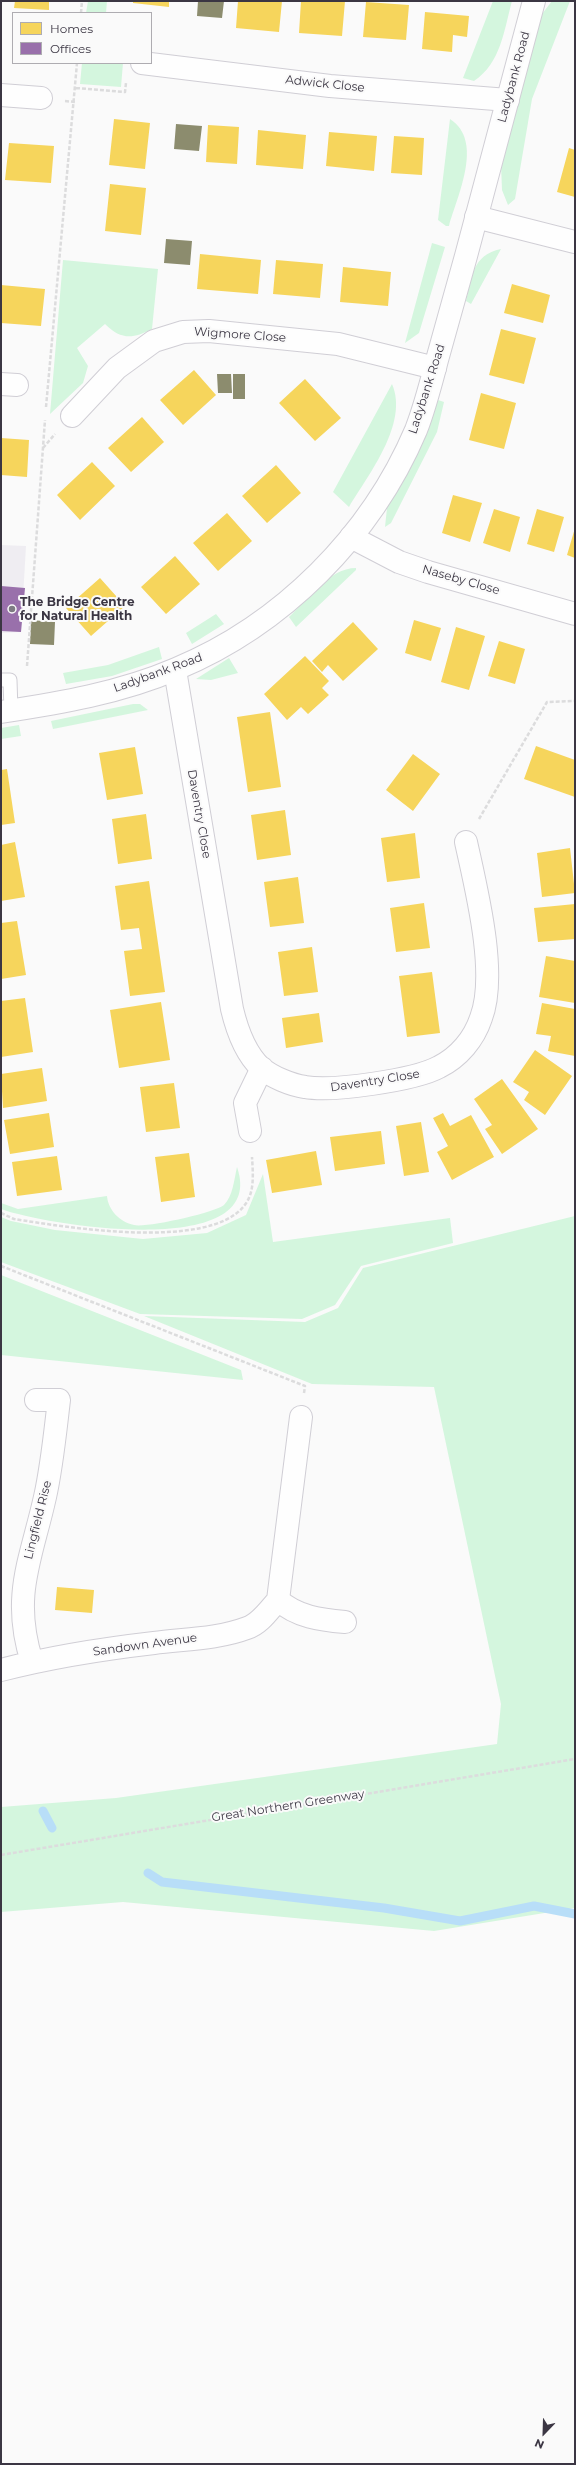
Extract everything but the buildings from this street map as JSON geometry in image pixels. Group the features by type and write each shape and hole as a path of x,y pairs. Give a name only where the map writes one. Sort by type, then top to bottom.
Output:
{"street":[{"name":"Ladybank Road","path":"12,711 117,690 175,670 229,644 267,617 312,580 351,537 377,501 408,446 423,410 534,1"},
{"name":"Adwick Close","path":"134,70 508,100"},
{"path":"1,95 41,98"},
{"path":"476,217 575,242"},
{"name":"Wigmore Close","path":"72,416 117,368 154,341 182,332 209,330 338,344 435,368"},
{"name":"Naseby Close","path":"351,537 400,562 428,572 575,614"},
{"name":"Daventry Close","path":"175,670 232,1009 242,1040 250,1055 262,1068 291,1083 320,1089 424,1074 440,1066 468,1043 482,1016 487,986 482,926 466,842"},
{"path":"250,1130 245,1103 262,1068"},
{"name":"Lingfield Rise","path":"32,1662 26,1641 23,1617 23,1582 45,1497 59,1400 36,1400"},
{"path":"301,1417 278,1600 287,1609 298,1614 322,1620 346,1622"},
{"name":"Sandown Avenue","path":"1,1670 32,1662 115,1648 218,1635 243,1629 259,1621 278,1600"}],"lane":[{"path":"1,680 10,680 12,711"}],"path":[{"path":"81,12 82,1"},
{"path":"46,410 78,64"},
{"path":"76,88 125,92 134,70"},
{"path":"12,711 45,418"},
{"path":"466,842 548,702 575,701"},
{"path":"1,1213 14,1219 38,1223 141,1233 193,1230 209,1226 237,1213 249,1198 254,1179 250,1130"},
{"path":"1,1266 305,1386 301,1417"},
{"name":"Great Northern Greenway","path":"1,1855 575,1759"}],"shaded area":[{"path":"1,545 26,546 21,632 1,633"}],"green space":[{"path":"88,1 107,1 106,12 86,12"},
{"path":"493,1 512,1 500,45 496,55 483,74 474,81 463,78"},
{"path":"552,1 570,1 532,99 515,199 508,205 502,190 501,165 542,14"},
{"path":"82,64 123,64 121,87 80,84"},
{"path":"450,119 460,129 465,140 467,154 466,169 462,184 449,226 446,226 438,220"},
{"path":"432,243 445,247 419,333 405,343"},
{"path":"501,249 471,304 466,301 472,276 479,262 484,256"},
{"path":"63,260 158,269 152,329 139,335 127,336 116,333 105,324 77,348 88,366 83,383 50,414"},
{"path":"392,384 396,399 395,415 391,431 376,464 349,507 333,492"},
{"path":"435,399 444,402 437,432 391,523 385,527 387,508 414,458"},
{"path":"356,568 356,570 296,627 289,617 319,586 337,573 346,569"},
{"path":"216,614 224,624 192,644 186,633"},
{"path":"159,647 162,659 112,676 66,684 63,673 108,665"},
{"path":"229,658 238,673 211,680 196,679"},
{"path":"133,704 140,704 148,710 53,729 51,721"},
{"path":"19,725 21,736 1,739 1,728"},
{"path":"237,1167 238,1197 220,1216 188,1226 148,1230 103,1228 61,1223 25,1216 1,1209 1,1203 18,1209 107,1196 112,1211 124,1221 134,1225 165,1222 194,1216 224,1205 231,1192"},
{"path":"263,1174 273,1242 450,1218 453,1243 361,1266 335,1305 302,1319 140,1314 1,1262 1,1217 11,1221 55,1230 143,1239 207,1233 246,1215"},
{"path":"575,1216 575,1908 434,1931 123,1902 1,1912 1,1807 116,1798 497,1744 501,1704 434,1387 312,1384 144,1316 305,1322 338,1308 363,1268"},
{"path":"1,1275 241,1370 243,1380 1,1355"}],"waterway":[{"path":"43,1811 52,1828"},
{"path":"148,1873 162,1882 384,1908 460,1921 534,1906 575,1914"}],"place":[{"name":"The Bridge Centre for Natural Health","path":"12,609"}]}
